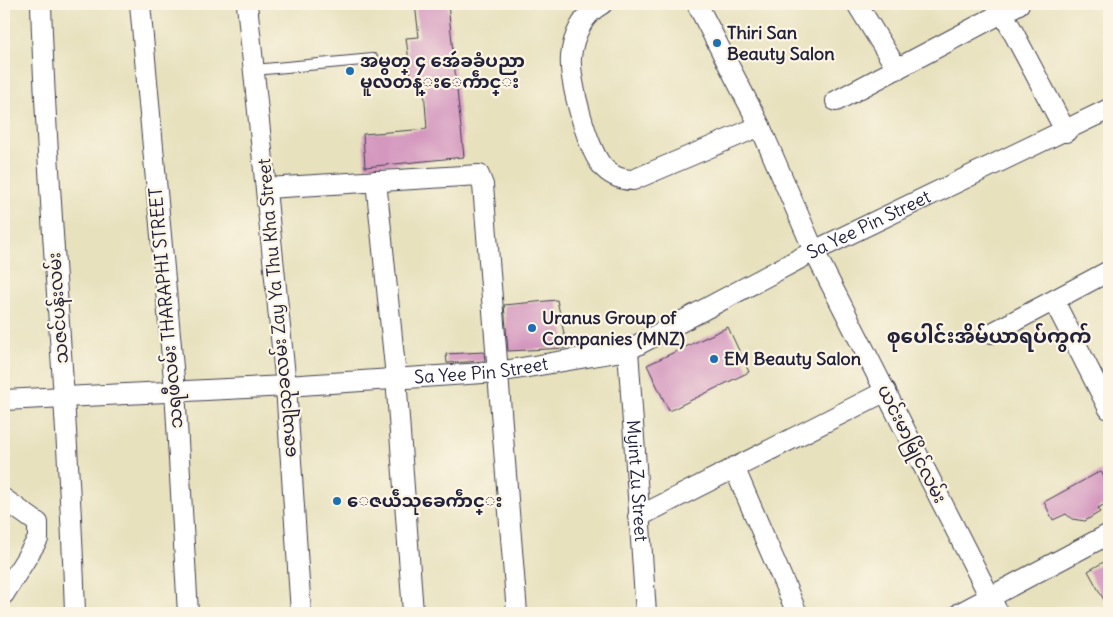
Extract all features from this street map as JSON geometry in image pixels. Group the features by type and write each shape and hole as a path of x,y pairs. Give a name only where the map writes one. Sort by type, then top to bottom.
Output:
{"street":[{"name":"သဇင်ပန်းလမ်း","path":"41,4 44,102 65,396 75,613"},
{"name":"သရဖီလမ်း THARAPHI STREET","path":"140,4 174,390 188,613"},
{"name":"ဇေယျသုခလမ်း Zay Ya Thu Kha Street","path":"246,4 267,188 286,386 301,613"},
{"path":"602,4 584,19 577,35 571,58 576,100 592,151 605,169 624,180 632,180 760,126"},
{"name":"ယင်းမာမြိုင်လမ်း","path":"697,4 760,126 814,251 994,606"},
{"path":"857,4 897,69"},
{"path":"836,101 1011,8 1066,132"},
{"name":"Sa Yee Pin Street","path":"4,400 174,390 286,386 396,377 498,372 628,350 814,251 1109,110"},
{"path":"267,188 479,175 483,185 517,613"},
{"path":"376,181 396,377 413,613"},
{"path":"992,333 1109,272"},
{"path":"1054,301 1109,409"},
{"name":"Myint Zu Street","path":"628,350 646,613"},
{"path":"638,517 886,391"},
{"path":"734,467 797,613"},
{"path":"4,499 38,523 38,538 4,594"},
{"path":"960,613 994,606 1109,534"}],"lane":[{"path":"254,70 372,59"}],"building":[{"path":"415,4 448,4 464,157 365,167 363,134 427,129 423,76 411,77 406,38 419,37"},
{"name":"Uranus Group of Companies (MNZ)","path":"557,300 567,348 508,351 504,305"},
{"path":"728,327 749,372 669,411 647,365"},
{"path":"484,352 485,361 447,363 446,354"},
{"path":"1101,471 1109,488 1109,502 1098,508 1100,512 1085,521 1072,519 1066,514 1053,520 1044,502"},
{"path":"1109,559 1109,609 1088,571"}],"place":[{"name":"Thiri San Beauty Salon","path":"717,43"},
{"name":"အမွတ္ ၄ အေဴခခံပညာ မူလတန္းေကဵာင္း","path":"350,71"},
{"name":"Uranus Group of Companies (MNZ)","path":"532,328"},
{"name":"EM Beauty Salon","path":"714,359"},
{"name":"ေဇယဵသုခေကဵာင္း","path":"337,501"}],"district":[{"name":"စုပေါင်းအိမ်ယာရပ်ကွက်","path":"989,336"}]}
